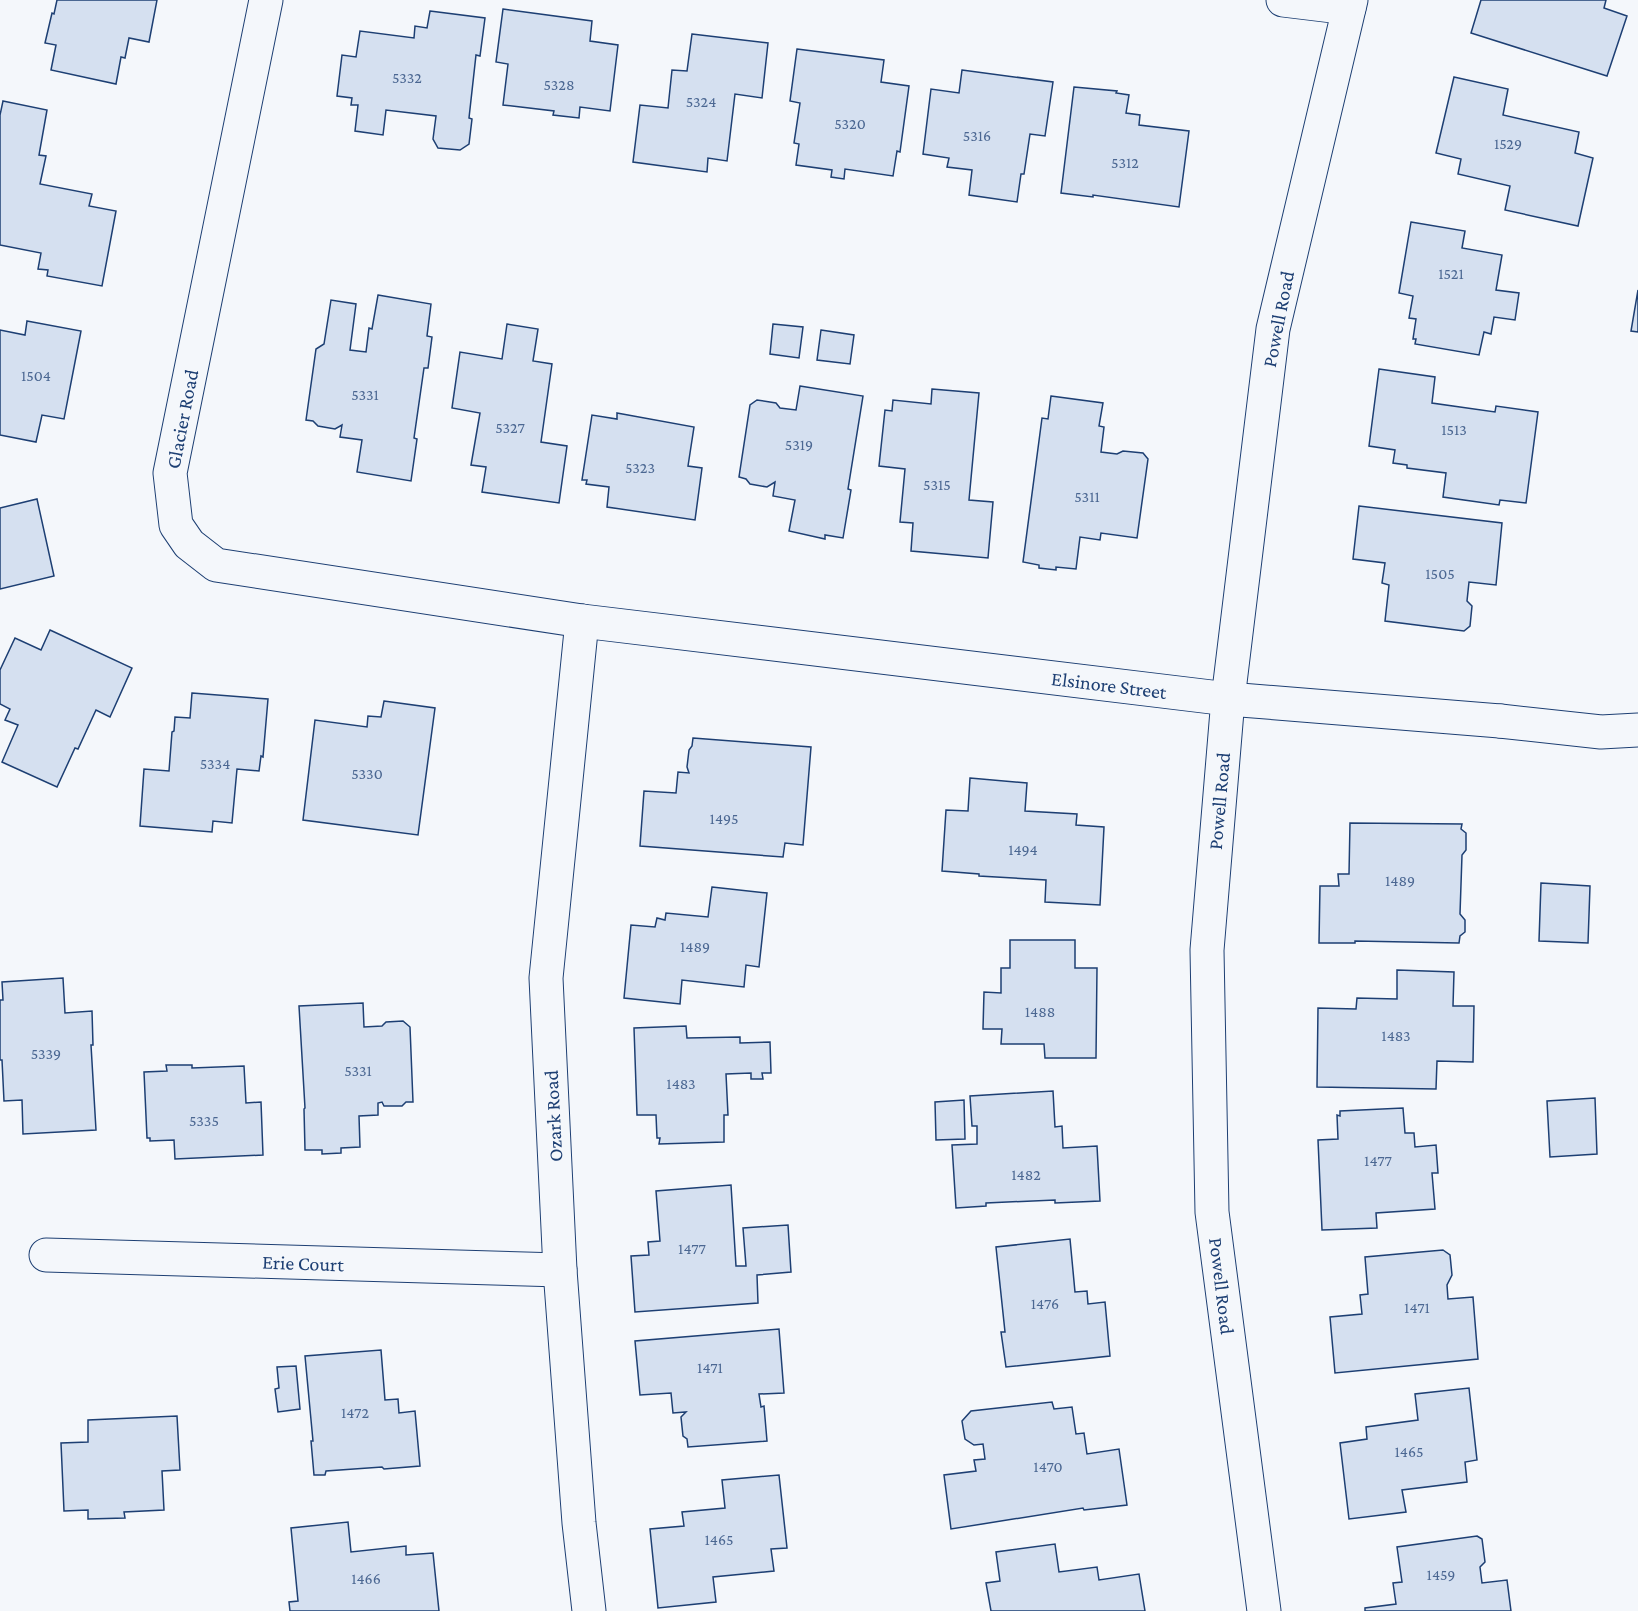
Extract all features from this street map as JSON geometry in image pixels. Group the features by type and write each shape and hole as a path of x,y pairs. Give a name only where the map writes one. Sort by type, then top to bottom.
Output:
{"street":[{"name":"Glacier Road","path":"266,0 170,473 176,525 189,544 216,565 582,621"},
{"path":"1283,0 1350,4"},
{"name":"Powell Road","path":"1264,1611 1212,1212 1207,950 1228,699 1273,329 1350,4"},
{"name":"Elsinore Street","path":"582,621 1228,699 1500,721 1601,732 1638,730"},
{"name":"Ozark Road","path":"582,621 546,978 560,1270 579,1523 589,1611"},
{"name":"Erie Court","path":"46,1256 560,1270"}],"building":[{"path":"57,0 157,0 149,42 129,38 125,58 121,57 116,84 51,70 56,45 45,43"},
{"path":"1481,0 1606,0 1604,8 1627,16 1607,76 1471,33"},
{"path":"503,9 592,21 590,41 618,45 610,111 580,107 579,118 553,115 554,111 503,105 508,64 496,62"},
{"path":"430,11 485,18 480,56 476,55 469,118 472,119 469,144 460,150 438,148 433,139 436,116 386,110 383,135 355,131 358,105 351,105 352,98 337,96 342,55 356,57 360,31 414,38 415,26 427,28"},
{"path":"692,34 768,43 762,98 735,94 727,161 708,158 707,172 633,162 640,105 668,108 672,70 687,71"},
{"path":"797,49 884,60 881,82 909,86 900,152 897,151 893,176 845,169 844,179 831,177 832,170 796,165 799,144 794,143 800,103 790,101"},
{"path":"962,70 1053,82 1045,136 1030,134 1017,202 969,195 972,170 947,167 949,158 923,154 931,89 959,93"},
{"path":"1454,77 1508,89 1503,115 1579,132 1575,153 1593,158 1578,226 1505,210 1510,186 1458,174 1461,159 1436,153"},
{"path":"1074,87 1117,91 1116,93 1129,95 1126,113 1140,115 1139,125 1189,131 1179,207 1061,193"},
{"path":"3,101 47,110 39,155 46,156 40,184 92,194 89,206 116,211 102,286 47,276 48,270 38,269 41,253 0,245 0,115"},
{"path":"1411,222 1465,231 1462,248 1502,255 1496,290 1519,293 1515,320 1494,317 1491,334 1484,332 1479,355 1415,344 1416,339 1413,339 1416,319 1409,318 1413,296 1399,293"},
{"path":"1638,290 1638,332 1631,331"},
{"path":"378,295 431,304 427,336 432,337 428,368 424,368 414,438 417,439 411,481 357,472 362,440 340,437 342,425 335,429 318,426 313,421 306,420 316,349 324,344 331,300 356,304 350,350 366,352 369,328 372,329"},
{"path":"27,321 81,331 64,419 42,415 36,442 0,435 0,330 25,335"},
{"path":"507,324 538,329 533,361 552,364 541,442 567,446 559,503 482,492 486,467 471,465 480,413 452,408 460,352 502,359"},
{"path":"773,324 803,327 799,358 770,354"},
{"path":"821,330 854,335 850,364 817,360"},
{"path":"1379,369 1435,377 1432,403 1495,412 1496,406 1538,412 1526,503 1500,500 1499,505 1443,497 1446,473 1407,468 1407,465 1393,463 1395,450 1369,446"},
{"path":"800,386 863,396 848,489 851,490 843,538 825,535 825,539 789,531 795,500 773,496 775,482 767,487 750,484 746,479 739,477 750,405 757,400 776,403 780,408 796,410"},
{"path":"932,389 979,393 969,500 993,502 988,558 911,551 913,523 900,522 905,469 879,466 885,410 892,411 893,400 931,404"},
{"path":"1051,396 1103,403 1099,426 1104,427 1101,452 1143,453 1148,459 1137,538 1101,533 1100,540 1080,537 1076,569 1039,568 1039,565 1023,562 1042,418 1048,419"},
{"path":"617,413 694,427 688,466 702,468 695,520 607,507 609,487 586,484 587,480 582,480 592,415 617,419"},
{"path":"37,499 54,576 0,589 0,508"},
{"path":"1359,506 1502,523 1496,585 1469,582 1467,601 1472,606 1470,626 1464,631 1385,621 1389,585 1382,583 1385,563 1353,559"},
{"path":"50,630 132,668 110,717 96,710 57,787 2,762 18,725 5,720 10,709 0,704 0,670 15,638 41,650"},
{"path":"192,693 268,699 263,757 261,756 259,771 237,769 232,823 213,821 212,832 140,826 144,769 169,771 175,717 190,718"},
{"path":"384,701 435,708 418,835 303,820 315,720 367,727 368,716 381,717"},
{"path":"693,738 811,747 803,845 785,843 783,857 640,846 644,791 676,793 678,772 689,773 687,767"},
{"path":"970,778 1027,783 1025,811 1077,814 1076,825 1104,827 1100,905 1045,902 1046,880 942,871 946,810 968,811"},
{"path":"1350,823 1462,824 1461,829 1466,833 1466,850 1462,855 1460,914 1465,920 1465,932 1460,936 1459,943 1355,941 1355,943 1319,943 1320,886 1339,886 1338,874 1349,874"},
{"path":"1541,883 1590,886 1588,943 1539,941"},
{"path":"712,887 767,893 759,967 746,965 744,987 682,980 680,1004 624,998 631,925 655,927 657,918 665,920 666,913 708,917"},
{"path":"1010,940 1075,940 1075,968 1097,968 1096,1058 1045,1058 1044,1044 1001,1044 1002,1029 983,1029 984,992 1001,993 1001,968 1010,968"},
{"path":"1397,970 1454,972 1453,1006 1474,1006 1473,1062 1437,1061 1436,1089 1317,1087 1318,1008 1356,1009 1357,998 1397,999"},
{"path":"63,978 65,1013 92,1011 93,1045 91,1045 96,1130 23,1134 22,1100 4,1101 2,1060 0,1060 2,982"},
{"path":"363,1003 364,1027 403,1021 410,1027 413,1102 406,1102 402,1106 384,1106 382,1102 378,1103 378,1115 359,1116 360,1147 341,1148 341,1153 322,1154 322,1150 305,1150 299,1006"},
{"path":"686,1026 687,1038 740,1037 740,1043 770,1042 771,1073 762,1073 763,1079 751,1079 751,1073 726,1074 728,1115 724,1115 724,1142 659,1144 656,1115 637,1115 634,1028"},
{"path":"166,1065 192,1065 192,1068 244,1066 246,1103 261,1102 263,1155 175,1159 174,1140 150,1141 150,1138 147,1138 144,1072 167,1071"},
{"path":"1053,1091 1055,1127 1062,1126 1063,1148 1097,1146 1100,1201 986,1203 986,1206 956,1208 952,1145 977,1144 977,1126 972,1126 970,1096"},
{"path":"1595,1098 1597,1154 1550,1157 1547,1101"},
{"path":"964,1100 965,1139 936,1140 935,1102"},
{"path":"1403,1108 1405,1133 1414,1133 1415,1147 1436,1145 1438,1173 1432,1173 1435,1209 1376,1213 1377,1228 1322,1230 1318,1140 1338,1139 1337,1115 1340,1116 1340,1111"},
{"path":"731,1185 736,1266 746,1266 743,1228 788,1225 791,1272 757,1275 758,1303 635,1312 631,1256 649,1255 648,1242 660,1241 656,1191"},
{"path":"1070,1239 1075,1292 1087,1291 1088,1304 1105,1302 1110,1356 1006,1367 1001,1332 1005,1332 996,1247"},
{"path":"1443,1250 1450,1255 1452,1275 1447,1285 1448,1299 1473,1297 1478,1359 1335,1373 1330,1317 1362,1314 1360,1295 1368,1294 1365,1257"},
{"path":"779,1329 784,1393 759,1394 761,1407 764,1406 767,1441 688,1447 687,1439 683,1436 681,1417 686,1412 673,1413 671,1393 640,1395 635,1341"},
{"path":"381,1350 385,1400 398,1399 399,1413 415,1411 420,1466 326,1471 325,1475 314,1475 305,1356"},
{"path":"296,1366 300,1409 278,1412 275,1389 279,1388 277,1367"},
{"path":"1469,1388 1477,1460 1465,1462 1467,1482 1402,1490 1406,1512 1349,1519 1340,1443 1367,1439 1366,1427 1418,1420 1415,1394"},
{"path":"1052,1402 1054,1409 1072,1407 1076,1434 1084,1433 1087,1454 1119,1449 1127,1505 1084,1510 1083,1508 951,1529 944,1475 976,1471 974,1460 985,1459 983,1444 974,1445 965,1439 962,1421 971,1411"},
{"path":"177,1416 180,1470 162,1471 164,1510 124,1512 125,1518 88,1519 88,1510 64,1511 61,1443 88,1442 88,1420"},
{"path":"779,1475 787,1548 771,1549 774,1571 713,1577 716,1602 658,1608 650,1529 684,1526 682,1512 725,1508 722,1480"},
{"path":"348,1522 351,1552 406,1546 406,1555 433,1553 439,1611 290,1611 289,1602 298,1601 291,1528"},
{"path":"1477,1536 1482,1539 1485,1562 1480,1567 1482,1583 1507,1580 1511,1611 1365,1611 1365,1608 1396,1604 1393,1583 1402,1582 1397,1547"},
{"path":"1055,1544 1059,1572 1097,1567 1099,1580 1139,1574 1145,1611 991,1611 986,1583 1000,1581 996,1552"}]}
